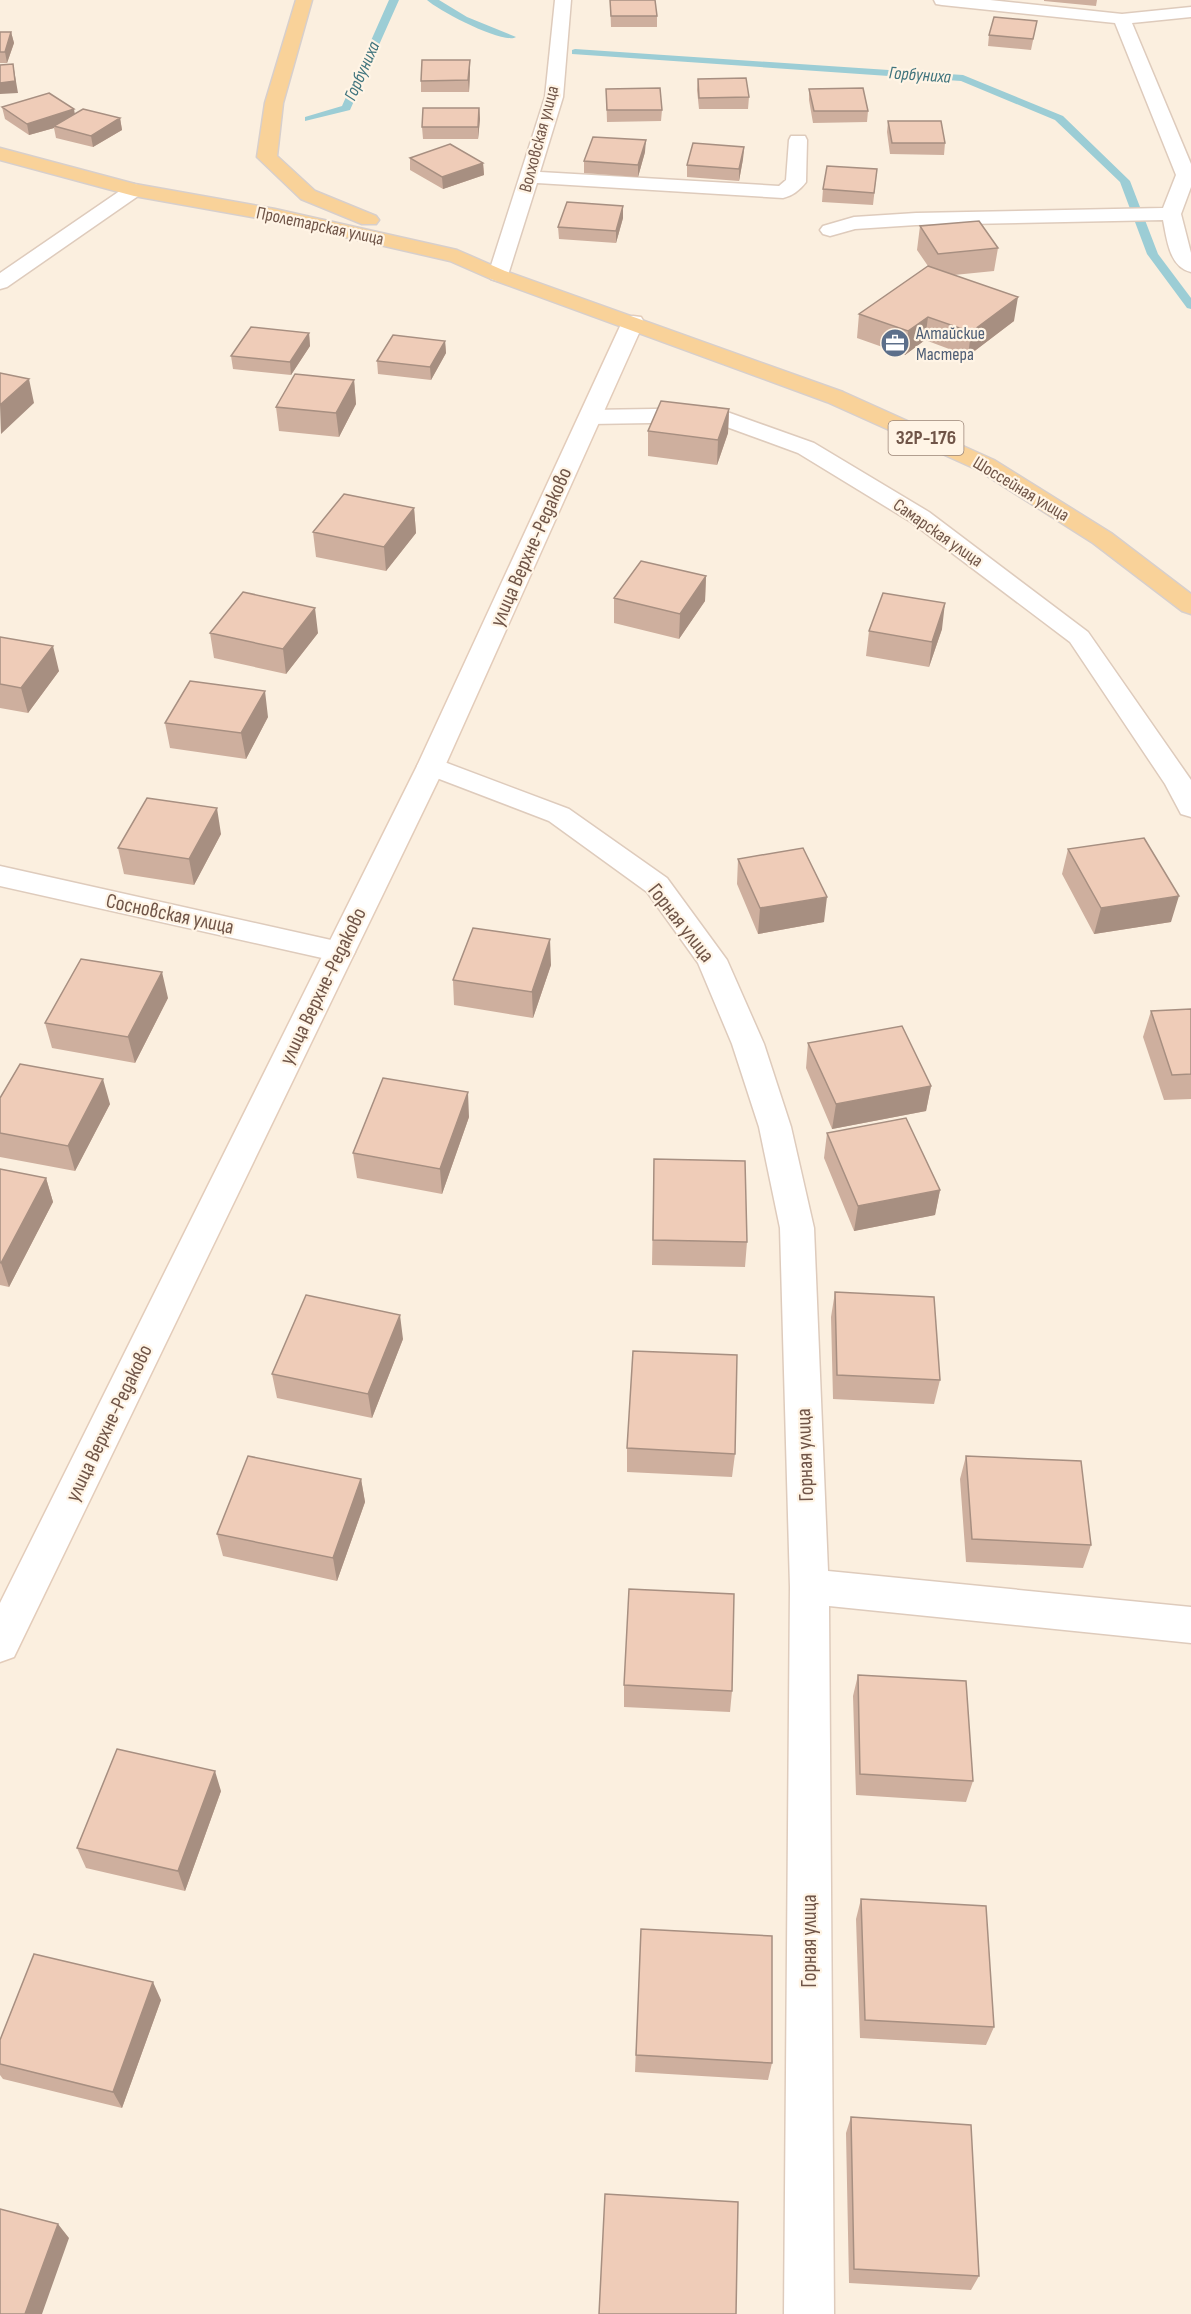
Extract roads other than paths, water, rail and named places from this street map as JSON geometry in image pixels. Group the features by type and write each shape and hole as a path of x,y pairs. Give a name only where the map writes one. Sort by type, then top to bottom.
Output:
{"main road":[{"path":"304,0 274,103 267,158 308,195 457,256"},
{"name":"Пролетарская улица","path":"0,154 134,190 275,215 457,256 498,275 633,322"},
{"name":"Шоссейная улица","path":"633,322 835,397 986,465 1102,538 1191,606"}],"street":[{"name":"Волховская улица","path":"498,275 554,97 562,0"},
{"path":"942,0 1122,19 1191,12"},
{"path":"1122,19 1186,175 1171,214 1180,254 1191,266"},
{"path":"529,177 783,192 796,182 798,140"},
{"path":"0,283 134,190"},
{"path":"830,230 854,223 916,219 1171,214"},
{"name":"улица Верхне-Редаково","path":"0,1644 431,766 633,322"},
{"name":"Самарская улица","path":"590,417 716,415 806,448 920,517 1078,637 1179,783 1191,808"},
{"name":"Горная улица","path":"431,766 559,815 657,885 712,960 748,1044 771,1117 797,1228 810,1587 809,2314"},
{"name":"Сосновская улица","path":"0,876 340,952"},
{"path":"810,1587 1191,1625"}],"waterway":[{"name":"Горбуниха","path":"309,119 346,108 394,0"},
{"name":"Горбуниха","path":"432,0 464,19 511,37"},
{"name":"Горбуниха","path":"575,52 963,78 1059,118 1125,181 1153,254 1191,306"}],"place":[{"name":"Алтайские Мастера","path":"895,343"}]}
